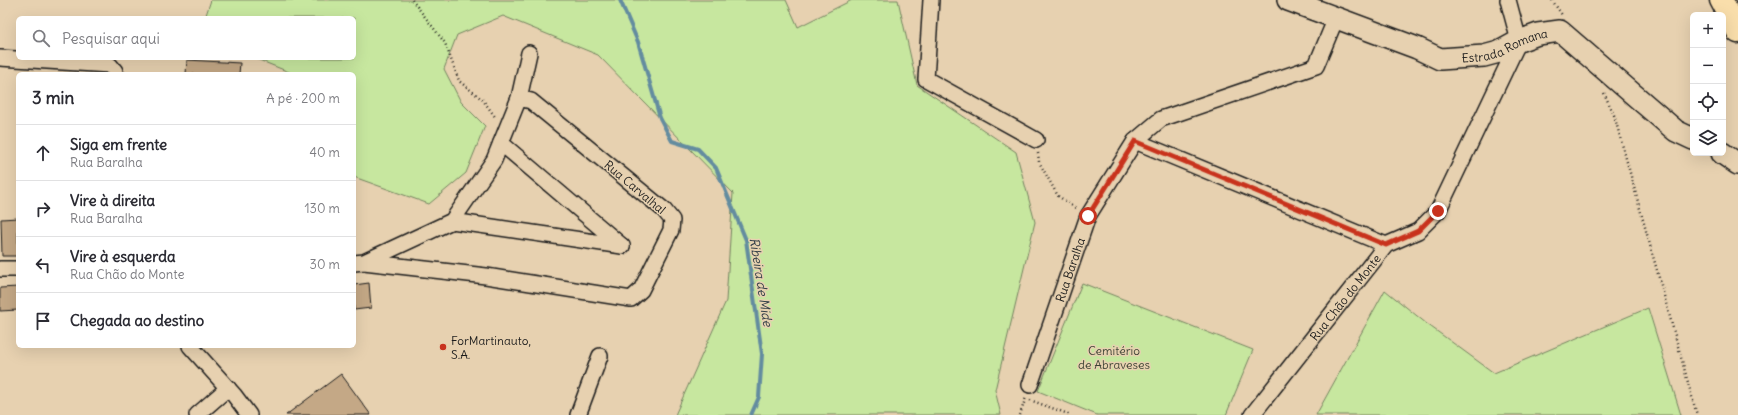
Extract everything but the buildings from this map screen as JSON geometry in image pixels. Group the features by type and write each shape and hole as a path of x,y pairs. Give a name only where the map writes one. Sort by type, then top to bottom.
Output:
{"main road":[{"path":"1721,0 1738,32"}],"street":[{"path":"930,0 926,79 1036,140"},
{"name":"Estrada Romana","path":"1288,0 1440,59 1484,56 1499,52 1518,41 1538,34 1560,31 1676,131 1690,138"},
{"path":"1508,0 1518,41"},
{"name":"Rua Baralha","path":"1028,391 1088,216 1135,141 1161,120 1316,66 1336,18"},
{"name":"Rua Chão do Monte","path":"1252,415 1386,245 1418,231 1438,211 1518,41"},
{"path":"504,136 622,246 452,221 494,160 518,98 529,53"},
{"path":"0,58 16,59"},
{"path":"37,60 110,64 115,72"},
{"name":"Rua Carvalhal","path":"359,262 486,276 631,299 641,290 671,230 672,220 664,210 531,101 518,98"},
{"path":"1135,141 1386,245"},
{"name":"Rua Carvalhal","path":"359,262 452,221"},
{"path":"0,269 16,269"},
{"path":"192,348 228,388 249,415"},
{"path":"578,415 600,356"},
{"path":"198,415 228,388"}],"path":[{"path":"412,0 445,43 459,81 483,100 499,123 504,136"},
{"path":"1552,0 1563,16"},
{"path":"1602,88 1614,115 1697,415"},
{"path":"1036,140 1039,162 1058,196 1088,216"},
{"path":"1020,415 1028,391 1071,415"}],"green space":[{"path":"211,0 786,0 798,27 852,0 898,0 917,85 1016,152 1035,222 995,390 1001,415 675,415 726,301 733,193 598,55 503,16 457,35 444,69 461,102 485,126 466,173 429,204 356,178 356,72 289,72 259,60 356,60 356,16 206,16"},
{"name":"Cemitério de Abraveses","path":"1082,283 1253,350 1226,415 1097,415 1038,391"},
{"path":"1385,290 1427,324 1494,373 1648,308 1681,415 1316,415"}],"waterway":[{"name":"Ribeira de Mide","path":"620,0 638,42 660,118 672,141 698,149 716,168 746,240 762,354 759,397 751,415"}],"place":[{"name":"ForMartinauto, S.A.","path":"443,347"}],"route":[{"path":"1088,216 1135,141 1386,245 1418,231 1438,211"}]}
